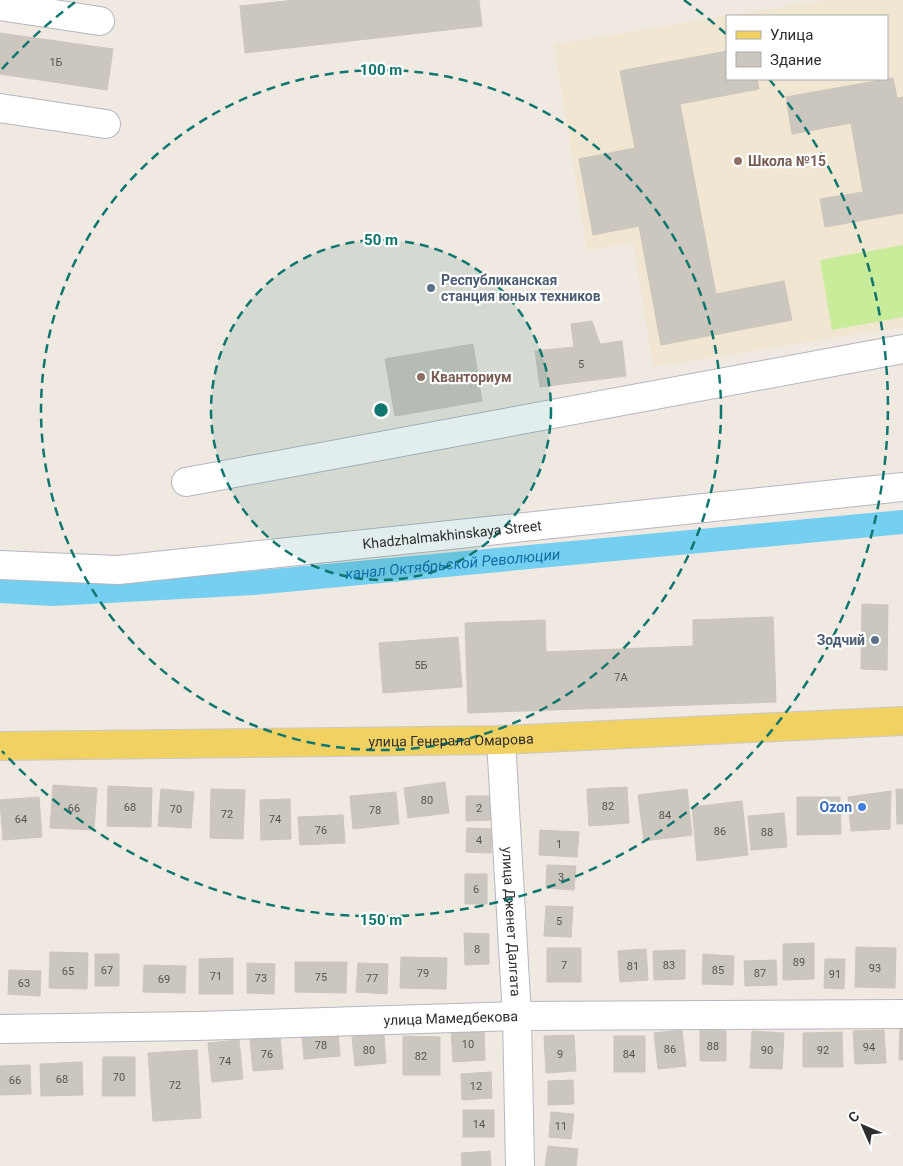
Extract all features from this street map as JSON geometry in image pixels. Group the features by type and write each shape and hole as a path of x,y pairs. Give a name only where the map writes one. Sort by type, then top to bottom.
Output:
{"main road":[{"name":"улица Генерала Омарова","path":"0,748 501,741 903,722"}],"street":[{"path":"0,6 100,21"},
{"path":"0,108 106,124"},
{"path":"186,482 903,349"},
{"name":"Khadzhalmakhinskaya Street","path":"0,566 118,570 903,487"},
{"name":"улица Дженет Далгата","path":"501,741 517,1016 520,1166"},
{"name":"улица Мамедбекова","path":"0,1029 188,1026 517,1016 903,1014"}],"shaded area":[{"name":"Школа №15","path":"825,0 903,0 903,327 653,367 633,243 587,251 554,44 726,16 726,80 888,80 888,15 733,15"}],"green space":[{"path":"903,245 903,317 832,330 820,260"}],"building":[{"path":"295,0 479,0 482,26 245,53 240,6"},
{"path":"0,33 113,49 107,90 0,74"},
{"path":"726,51 726,80 757,80 759,89 680,104 716,294 784,281 792,320 661,345 639,226 593,235 579,159 635,148 620,71"},
{"path":"893,78 897,98 903,97 903,213 825,227 820,199 863,192 851,123 792,134 786,97"},
{"path":"592,321 600,344 622,341 626,376 540,387 535,351 574,347 571,324"},
{"path":"473,344 482,401 395,416 385,359"},
{"path":"862,604 888,605 887,670 861,669"},
{"path":"773,617 776,702 468,713 465,623 545,620 546,652 693,646 693,620"},
{"path":"458,637 462,687 383,693 379,643"},
{"path":"445,782 449,813 408,818 404,788"},
{"path":"53,785 97,788 94,830 50,828"},
{"path":"108,786 152,788 151,827 107,826"},
{"path":"627,787 629,823 589,826 587,789"},
{"path":"161,789 194,792 191,828 158,826"},
{"path":"211,789 245,790 243,839 210,838"},
{"path":"687,789 692,835 644,841 638,795"},
{"path":"896,789 903,789 903,824 897,824"},
{"path":"891,791 890,829 851,831 848,797"},
{"path":"396,792 399,824 353,829 350,796"},
{"path":"466,796 491,796 491,820 466,821"},
{"path":"39,797 42,837 3,840 0,800"},
{"path":"797,797 840,797 841,834 797,835"},
{"path":"290,799 291,839 261,840 260,800"},
{"path":"742,801 748,855 697,861 692,807"},
{"path":"784,813 787,847 751,850 748,816"},
{"path":"343,815 345,843 300,845 298,817"},
{"path":"467,828 492,829 491,853 466,852"},
{"path":"540,830 579,832 577,857 539,855"},
{"path":"547,865 576,866 574,890 546,888"},
{"path":"465,874 487,874 487,904 465,904"},
{"path":"546,906 573,907 571,937 544,936"},
{"path":"464,933 489,934 489,964 465,965"},
{"path":"814,943 814,979 783,980 783,944"},
{"path":"856,947 896,948 895,988 855,987"},
{"path":"547,948 581,948 581,982 547,982"},
{"path":"646,949 648,980 620,982 618,951"},
{"path":"685,950 685,979 654,980 653,951"},
{"path":"50,952 88,953 87,989 49,988"},
{"path":"95,954 119,954 119,986 95,986"},
{"path":"703,954 734,956 733,985 702,984"},
{"path":"401,957 447,958 446,989 400,988"},
{"path":"233,958 233,994 199,994 199,959"},
{"path":"825,959 845,959 844,989 824,988"},
{"path":"776,960 777,985 745,986 744,961"},
{"path":"295,962 347,962 346,993 295,992"},
{"path":"247,963 275,964 274,994 247,993"},
{"path":"358,963 388,964 387,994 356,992"},
{"path":"144,965 186,966 185,993 143,992"},
{"path":"9,970 41,971 40,996 8,994"},
{"path":"484,1027 485,1060 453,1062 451,1029"},
{"path":"900,1027 903,1027 903,1060 899,1060"},
{"path":"682,1030 686,1066 658,1069 654,1033"},
{"path":"700,1030 726,1031 726,1061 700,1061"},
{"path":"884,1030 886,1063 855,1064 853,1031"},
{"path":"752,1031 784,1033 782,1069 750,1068"},
{"path":"338,1032 340,1056 304,1059 302,1035"},
{"path":"842,1032 843,1067 803,1067 803,1033"},
{"path":"384,1035 386,1063 355,1066 352,1037"},
{"path":"574,1035 576,1071 546,1073 544,1036"},
{"path":"280,1036 283,1069 253,1071 250,1039"},
{"path":"403,1036 440,1037 440,1075 403,1075"},
{"path":"614,1036 645,1036 645,1072 614,1072"},
{"path":"239,1040 243,1079 212,1082 208,1043"},
{"path":"197,1050 201,1118 153,1121 148,1053"},
{"path":"103,1057 135,1057 135,1096 102,1096"},
{"path":"82,1062 83,1095 41,1096 40,1064"},
{"path":"30,1065 31,1094 0,1095 0,1066"},
{"path":"491,1072 492,1098 462,1100 461,1074"},
{"path":"573,1080 574,1104 548,1105 548,1081"},
{"path":"463,1110 494,1110 494,1137 463,1137"},
{"path":"551,1112 574,1114 571,1139 549,1137"},
{"path":"548,1146 578,1149 576,1166 545,1166"},
{"path":"490,1151 491,1166 462,1166 461,1153"}],"waterway":[{"name":"канал Октябрьской Революции","path":"0,591 53,594 253,583 903,522"}],"place":[{"name":"Школа №15","path":"738,161"},
{"name":"Республиканская станция юных техников","path":"431,288"},
{"name":"Кванториум","path":"421,377"},
{"name":"Зодчий","path":"875,640"},
{"name":"Ozon","path":"862,807"}]}
